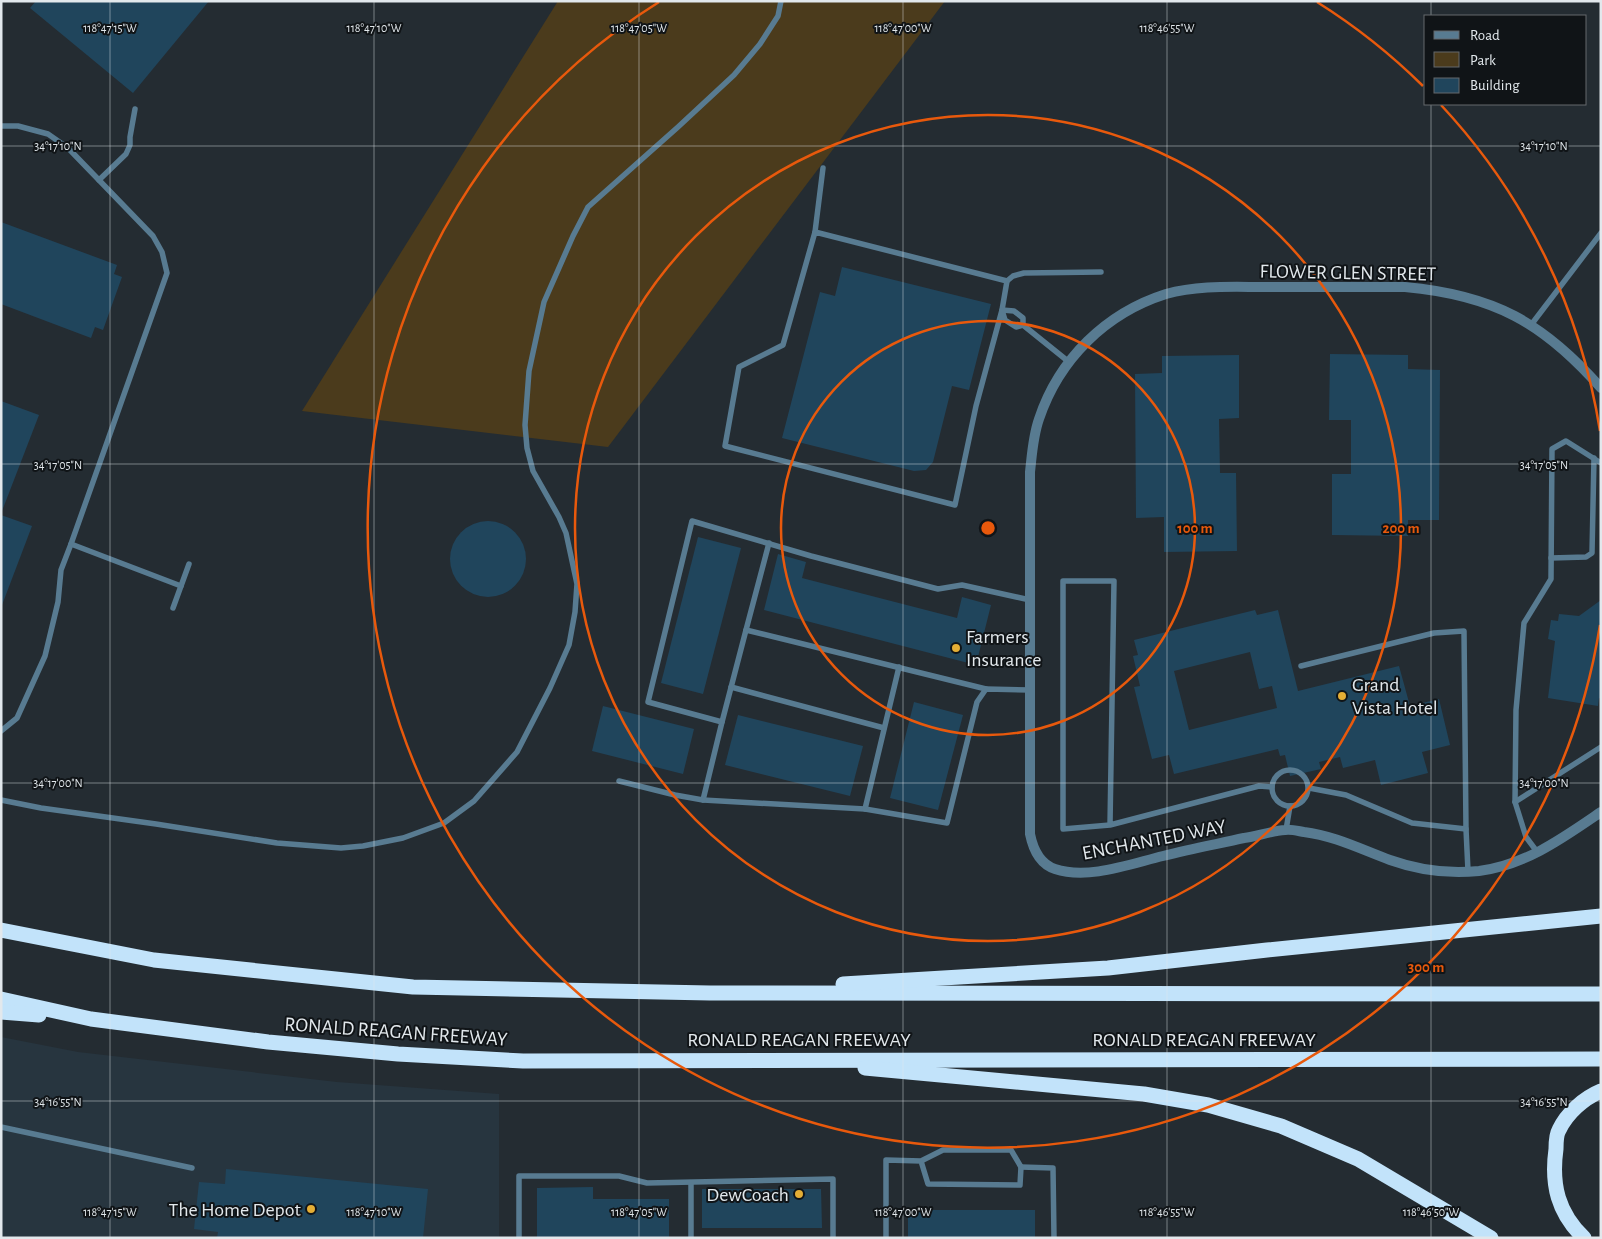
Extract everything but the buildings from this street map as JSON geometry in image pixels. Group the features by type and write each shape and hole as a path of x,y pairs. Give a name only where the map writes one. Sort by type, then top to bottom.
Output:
{"highway":[{"path":"710,993 986,974 1108,968 1601,916"},
{"path":"1,930 154,960 413,987 710,993 1601,994"},
{"name":"RONALD REAGAN FREEWAY","path":"1,999 91,1019 268,1042 398,1054 523,1060 1601,1059"},
{"path":"1,1012 91,1019"},
{"path":"761,1059 1144,1094 1208,1105 1280,1126 1358,1159 1491,1238"},
{"path":"1584,1238 1573,1227 1558,1199 1554,1181 1555,1156 1558,1131 1576,1107 1601,1091"}],"street":[{"name":"FLOWER GLEN STREET","path":"1102,328 1134,307 1167,294 1214,287 1405,287 1434,289 1490,304 1531,325 1564,350 1601,388"},
{"name":"ENCHANTED WAY","path":"1102,328 1090,337 1068,362 1048,396 1038,421 1030,472 1030,834 1032,845 1037,855 1045,864 1054,869 1071,873 1104,870 1178,852 1286,830 1337,839 1391,861 1419,868 1449,872 1479,871 1507,865 1538,853 1557,843 1601,812"}],"lane":[{"path":"1,800 41,808 267,841 341,848 363,846 403,838 444,823 474,801 493,782 516,752 550,688 569,645 575,612 577,584 566,533 559,517 532,471 527,448 525,425 529,370 544,302 588,207 734,75 760,44 778,16 781,1"},
{"path":"100,180 126,154 130,145 135,109"},
{"path":"1,126 18,126 48,134 68,148 154,236 162,252 167,273 61,570 58,602 45,656 17,718 1,731"},
{"path":"823,168 815,232 782,345 739,367 725,446 955,505 976,406 1002,310 1006,281 1013,276 1024,273 1101,272"},
{"path":"815,232 1006,281"},
{"path":"1531,325 1601,233"},
{"path":"1002,310 1005,320 1016,328 1023,325"},
{"path":"1002,310 1014,311 1022,318 1023,325 1068,362"},
{"path":"1538,853 1526,837 1515,802 1516,710 1524,623 1551,579 1552,449 1566,441 1601,463"},
{"path":"1551,558 1586,557 1592,552 1594,458"},
{"path":"722,722 648,702 692,521 938,589 962,585 1030,600"},
{"path":"703,800 769,543"},
{"path":"70,544 181,586"},
{"path":"173,608 189,564"},
{"path":"1110,825 1114,582 1063,582 1063,830 1110,825 1259,786 1272,787"},
{"path":"746,630 986,689 1030,690"},
{"path":"1302,666 1434,633 1464,631 1468,871"},
{"path":"865,809 899,667"},
{"path":"731,687 884,728"},
{"path":"619,781 703,800 865,809 947,823 977,702 986,689"},
{"path":"1515,802 1601,747"},
{"path":"1288,769 1305,776 1309,788 1305,799 1296,806 1290,806 1279,802 1275,798 1272,787 1277,775 1288,769"},
{"path":"1309,788 1346,795 1412,823 1466,829"},
{"path":"1286,830 1290,806"},
{"path":"1,1127 192,1168"},
{"path":"886,1238 886,1160 921,1161 943,1150 1011,1150 1021,1167 1020,1185 928,1184 921,1161"},
{"path":"1021,1167 1053,1168 1054,1238"},
{"path":"519,1238 519,1176 619,1176 648,1183 833,1179 833,1238"},
{"path":"691,1183 692,1238"}],"shaded area":[{"path":"1,1037 78,1052 337,1082 499,1094 499,1238 1,1238"}],"green space":[{"path":"558,1 945,1 608,447 302,411"}],"place":[{"name":"Farmers Insurance","path":"956,648"},
{"name":"Grand Vista Hotel","path":"1342,696"},
{"name":"DewCoach","path":"799,1194"},
{"name":"The Home Depot","path":"311,1209"}]}
